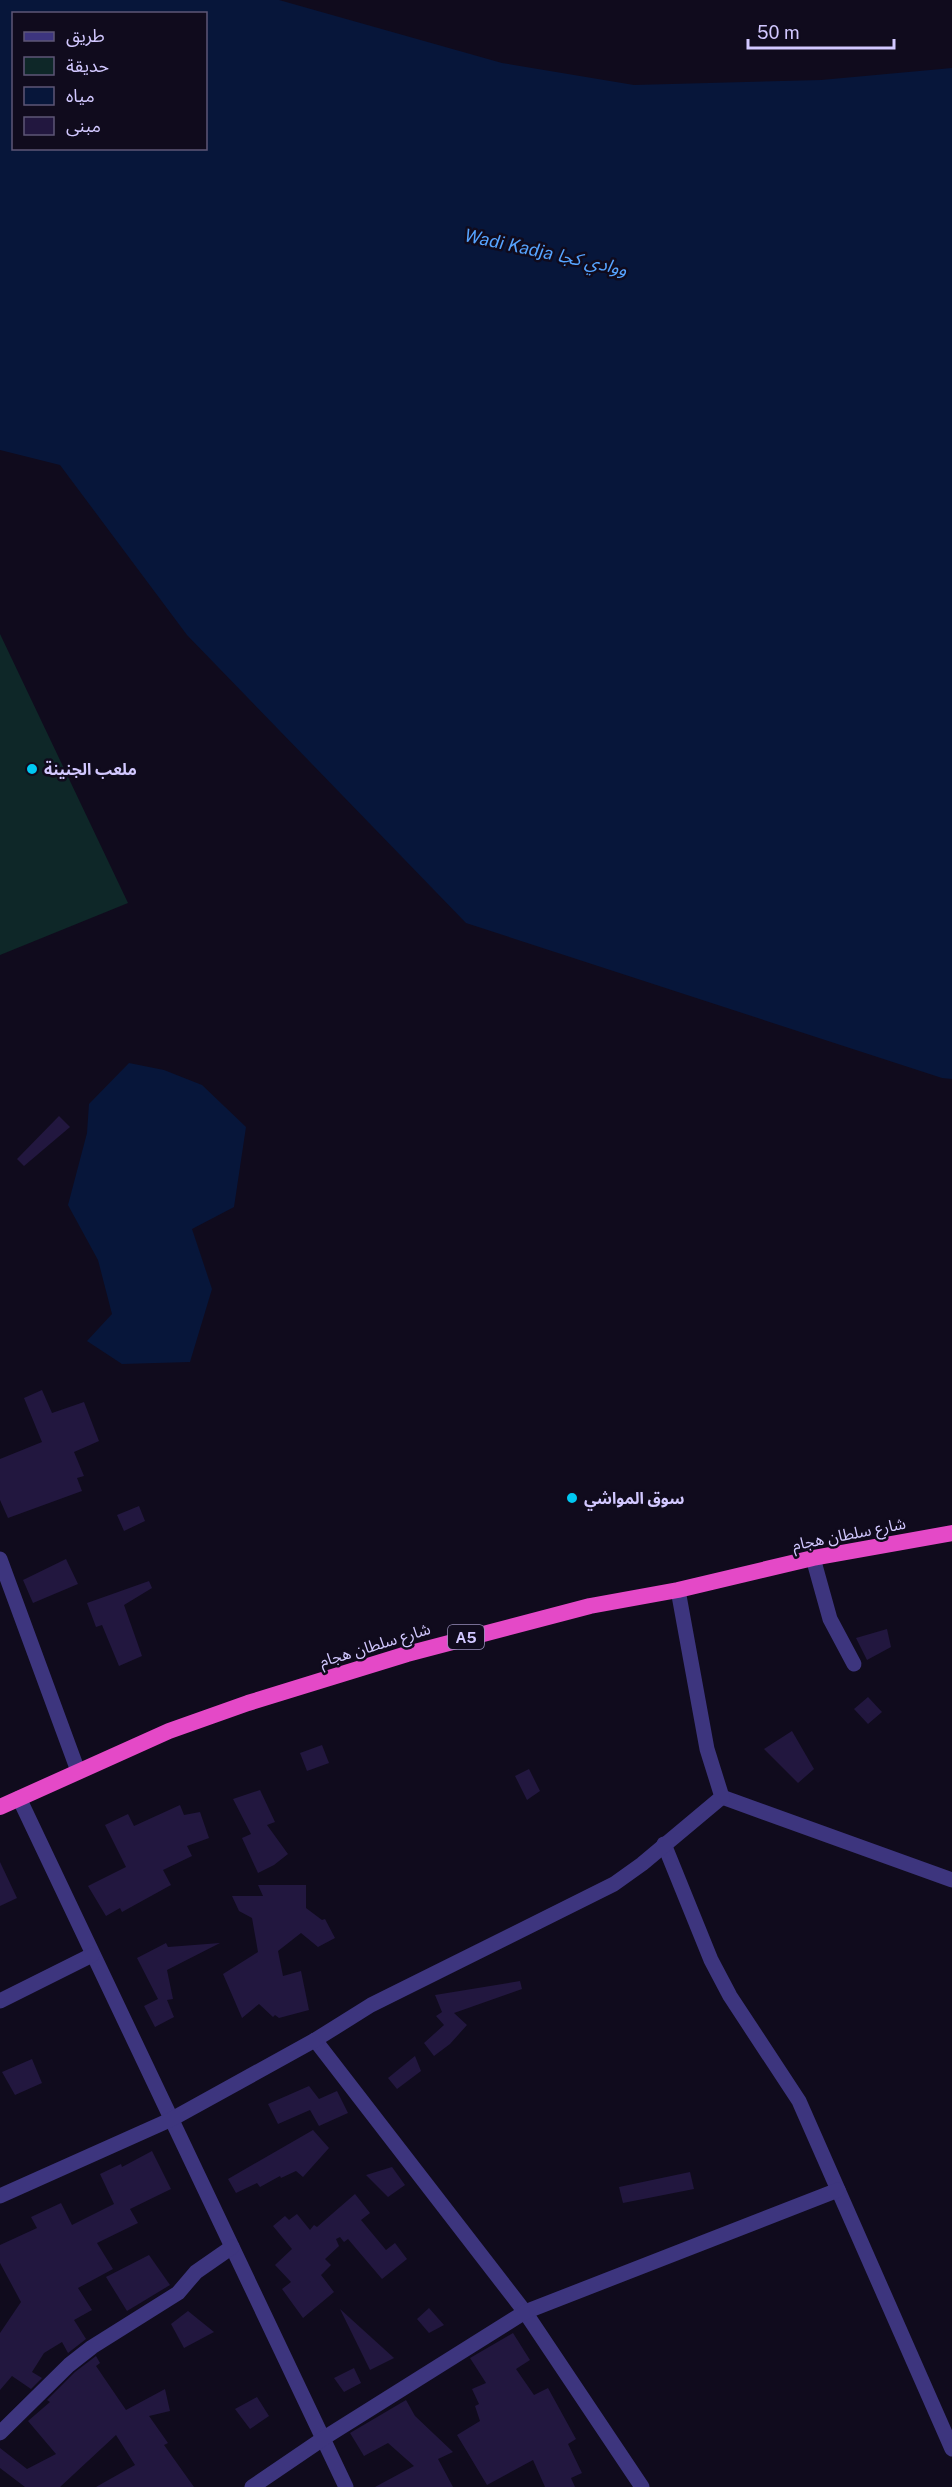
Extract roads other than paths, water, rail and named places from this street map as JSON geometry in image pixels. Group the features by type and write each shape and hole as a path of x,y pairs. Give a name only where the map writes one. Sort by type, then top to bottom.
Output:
{"highway":[{"name":"شارع سلطان هجام","path":"0,1807 169,1731 248,1703 407,1654 590,1606 678,1590 813,1558 952,1533"}],"street":[{"path":"813,1558 830,1619 854,1664"},
{"path":"0,1559 6,1595 78,1771"},
{"path":"678,1590 707,1749 722,1797"},
{"path":"0,2196 172,2119 315,2040 371,2004 614,1884 642,1864 722,1797"},
{"path":"722,1797 952,1880"},
{"path":"19,1798 346,2487"},
{"path":"664,1844 711,1960 730,1996 799,2101 952,2449"},
{"path":"0,2001 92,1955"},
{"path":"315,2040 525,2312 642,2487"},
{"path":"252,2487 324,2438 525,2312 837,2190"},
{"path":"0,2433 69,2365 92,2347 178,2293 196,2272 232,2247"}],"water":[{"name":"Wadi Kadja ووادي كجا","path":"0,0 279,0 502,63 634,85 821,80 952,68 952,1079 942,1078 466,923 187,635 60,465 0,450"},
{"path":"129,1063 164,1070 202,1085 246,1127 234,1207 192,1229 212,1289 190,1362 122,1364 87,1341 112,1314 98,1260 68,1205 87,1133 89,1104"}],"place":[{"name":"ملعب الجنينة","path":"32,769"},
{"name":"سوق المواشي","path":"572,1498"}]}
